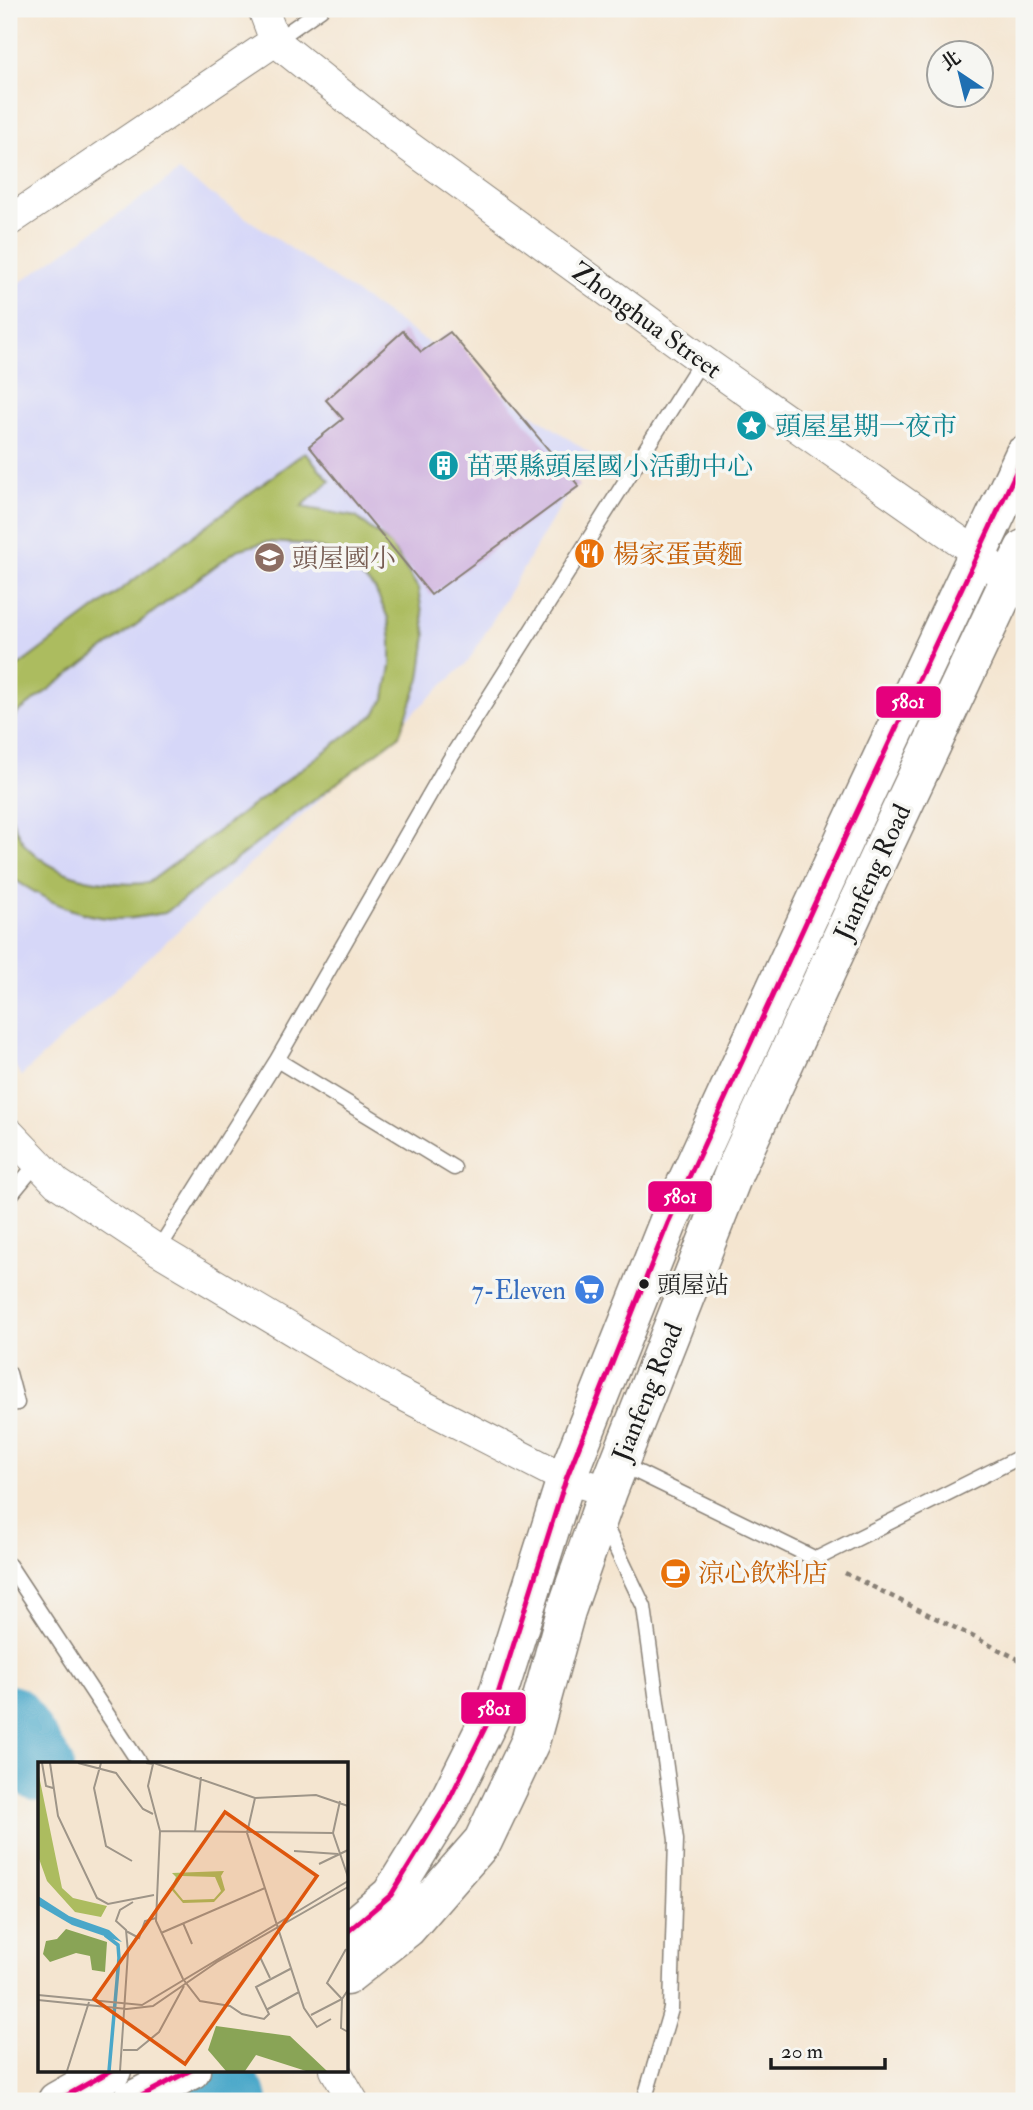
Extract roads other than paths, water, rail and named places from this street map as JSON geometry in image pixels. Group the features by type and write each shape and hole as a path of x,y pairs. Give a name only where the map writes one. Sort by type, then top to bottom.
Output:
{"main road":[{"name":"Jianfeng Road","path":"348,1931 391,1895 446,1806 491,1716 566,1479 668,1223 1024,456"},
{"name":"Jianfeng Road","path":"348,1974 407,1928 483,1841 530,1742 566,1611 608,1491 735,1170 878,859 1019,575"},
{"path":"57,2101 108,2072"},
{"path":"132,2101 187,2072"}],"street":[{"path":"9,221 275,41 263,9"},
{"name":"Zhonghua Street","path":"275,41 390,133 702,360 978,554 1019,575"},
{"path":"9,1133 57,1183 158,1250 389,1388 566,1479 608,1491"},
{"path":"336,2072 353,2101"}],"lane":[{"path":"275,41 321,9"},
{"path":"158,1250 277,1060 450,759 702,360"},
{"path":"277,1060 454,1168"},
{"path":"9,1197 37,1163"},
{"path":"9,1373 17,1403 9,1404"},
{"path":"644,2101 671,2009 676,1840 644,1607 602,1520 608,1491 625,1465 816,1559 1024,1455"},
{"path":"9,1565 139,1762"}],"waterway":[{"path":"9,1719 38,1765"},
{"path":"217,2072 234,2101"}],"place":[{"name":"頭屋星期一夜市","path":"752,426"},
{"name":"苗栗縣頭屋國小活動中心","path":"444,466"},
{"name":"楊家蛋黃麵","path":"590,554"},
{"name":"頭屋國小","path":"269,558"},
{"name":"頭屋站","path":"644,1284"},
{"name":"7-Eleven","path":"589,1290"},
{"name":"涼心飲料店","path":"675,1573"}]}
